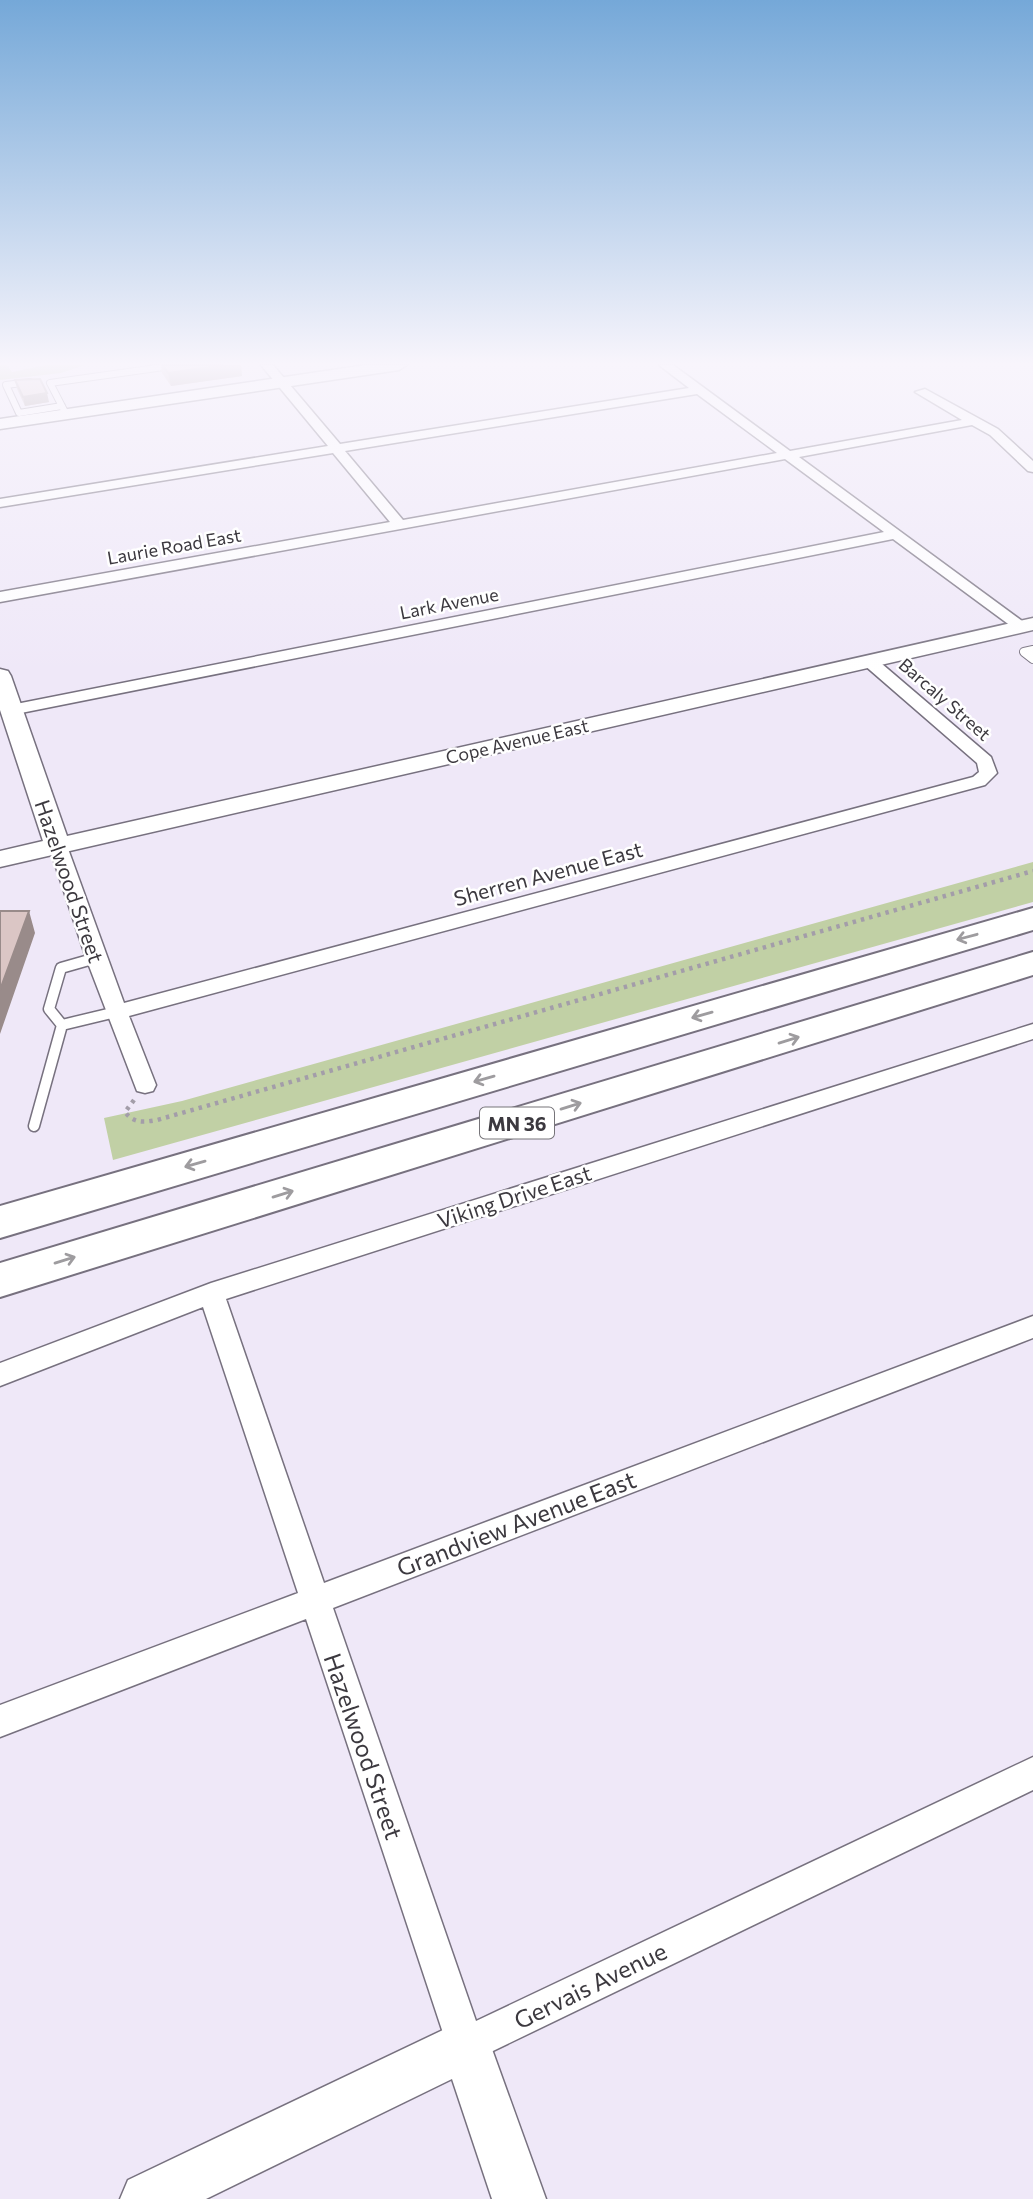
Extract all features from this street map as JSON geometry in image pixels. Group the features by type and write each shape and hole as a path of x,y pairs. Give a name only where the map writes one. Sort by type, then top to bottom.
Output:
{"highway":[{"name":"MN 36","path":"0,1222 1033,919"},
{"name":"MN 36","path":"0,1280 1033,963"}],"street":[{"path":"0,503 220,468"},
{"path":"352,468 400,525"},
{"name":"Laurie Road East","path":"0,597 713,468"},
{"path":"805,468 895,534 1029,625"},
{"name":"Lark Avenue","path":"11,710 895,534"},
{"name":"Cope Avenue East","path":"0,859 1029,625"},
{"name":"Barcaly Street","path":"869,661 985,761 988,773"},
{"name":"Hazelwood Street","path":"0,676 96,958 145,1085"},
{"name":"Sherren Avenue East","path":"116,1012 979,781 988,773"},
{"name":"Viking Drive East","path":"0,1374 211,1293 1033,1031"},
{"name":"Hazelwood Street","path":"211,1293 519,2199"},
{"name":"Grandview Avenue East","path":"0,1721 1033,1327"},
{"name":"Gervais Avenue","path":"147,2199 1033,1773"}],"lane":[{"path":"1033,650 1024,652 1033,659"},
{"path":"62,1025 49,1009 61,968 96,958"},
{"path":"62,1025 116,1012"},
{"path":"34,1126 62,1025"}],"path":[{"path":"145,1085 125,1112 130,1119 139,1122 1033,871"}],"green space":[{"path":"1033,862 1033,902 113,1160 104,1118 182,1101"}],"building":[{"path":"0,911 29,911 0,990"}]}
